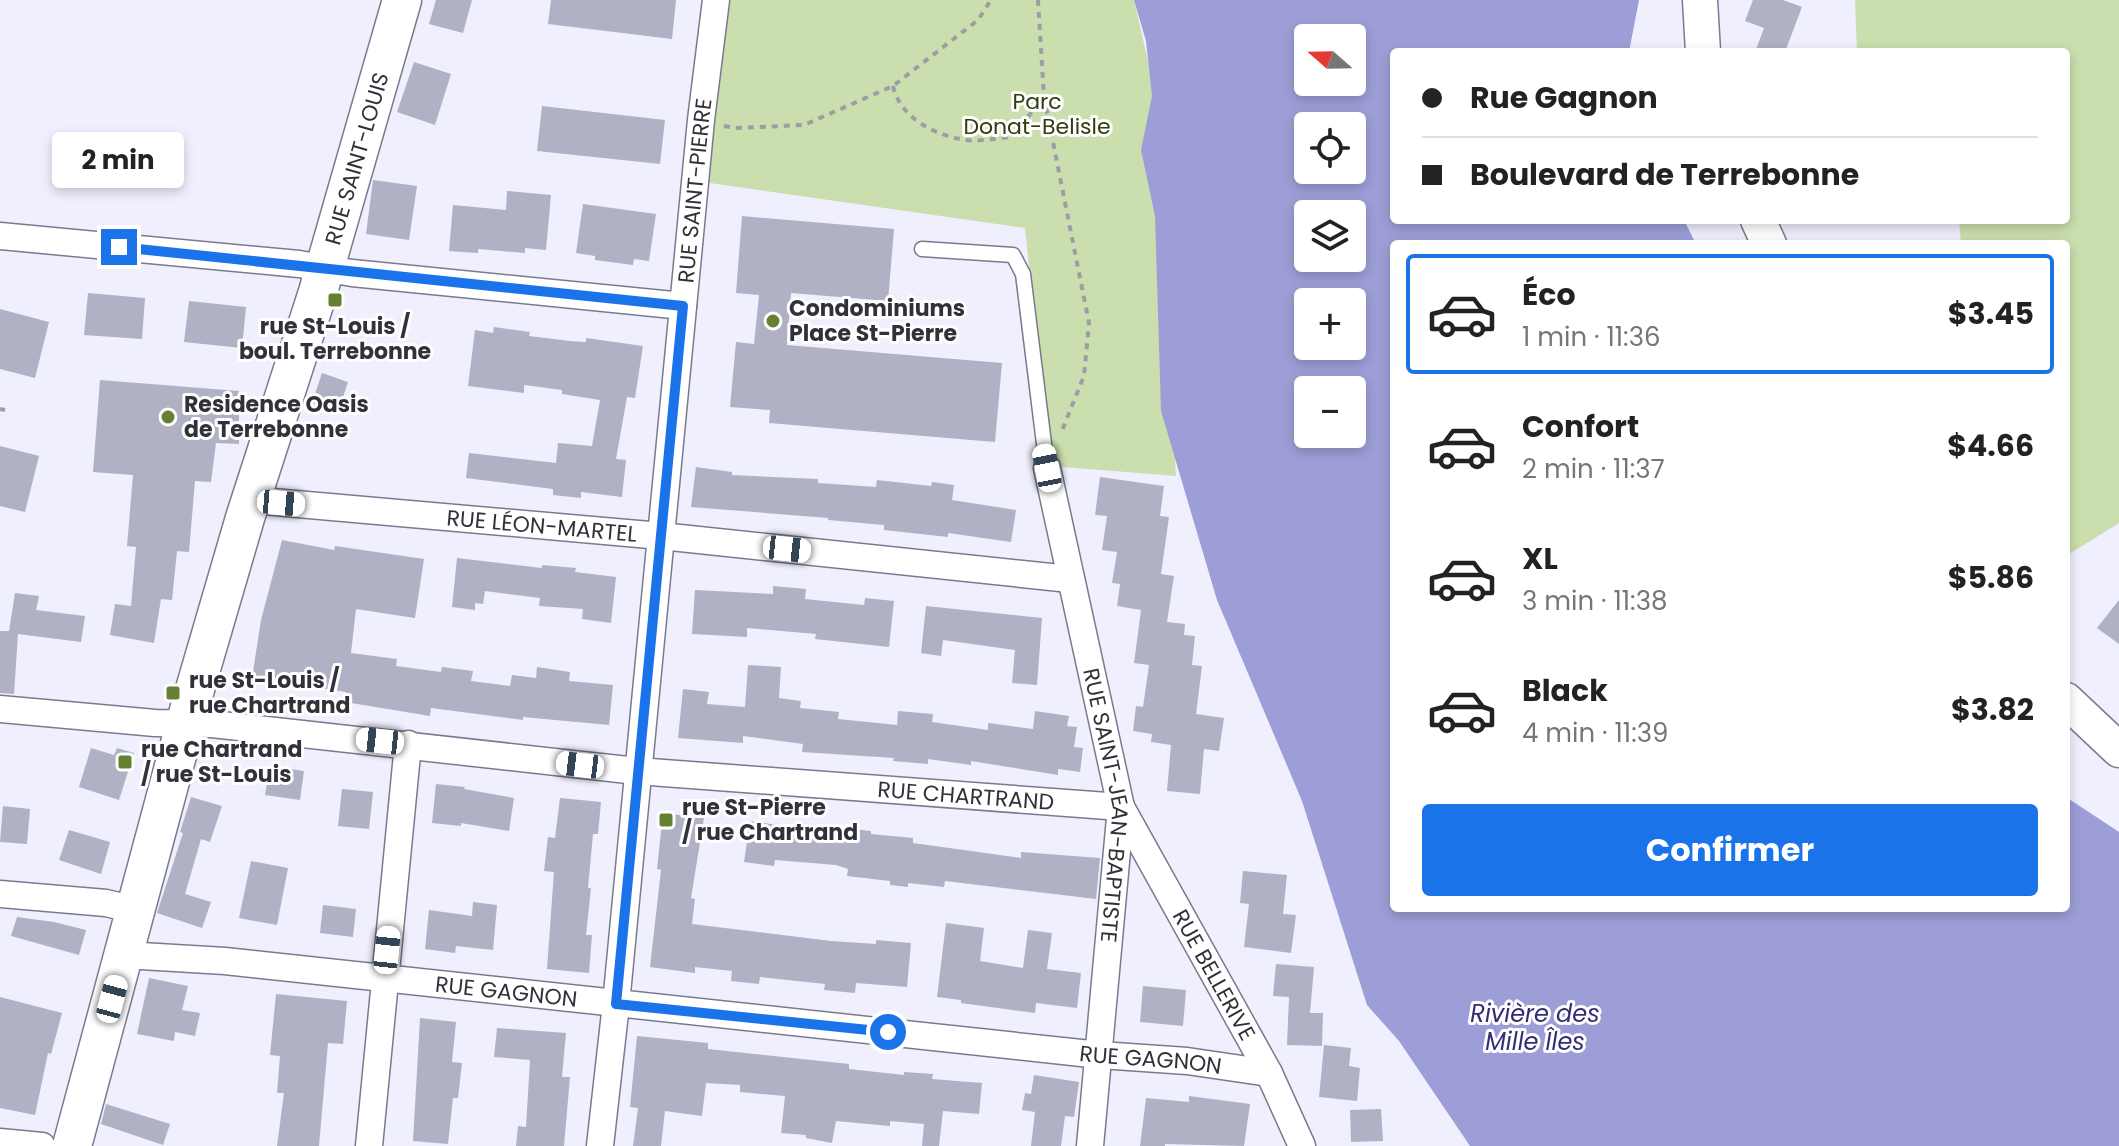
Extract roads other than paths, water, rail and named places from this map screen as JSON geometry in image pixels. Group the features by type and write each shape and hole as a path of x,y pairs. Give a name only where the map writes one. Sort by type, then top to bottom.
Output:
{"main road":[{"name":"RUE SAINT-LOUIS","path":"72,1146 185,724 251,500 325,269 402,0"}],"street":[{"name":"RUE SAINT-PIERRE","path":"600,1146 701,120 716,0"},
{"path":"1700,0 1703,48"},
{"path":"0,236 683,306"},
{"name":"RUE SAINT-JEAN-BAPTISTE","path":"1047,468 1121,807 1090,1146"},
{"name":"RUE LÉON-MARTEL","path":"251,500 661,536 1070,579"},
{"path":"2070,704 2119,750"},
{"name":"RUE CHARTRAND","path":"0,709 212,724 637,771 1121,807"},
{"path":"369,1146 408,744"},
{"name":"RUE BELLERIVE","path":"1121,807 1269,1073 1302,1146"},
{"path":"0,894 106,903 136,910"},
{"name":"RUE GAGNON","path":"124,955 225,961 1100,1055 1187,1061 1269,1073"},
{"path":"0,1142 42,1146"}],"lane":[{"path":"922,249 1013,255 1023,274 1047,468"}],"water":[{"name":"Rivière des Mille Îles","path":"1134,0 1639,0 1630,48 1390,48 1390,224 1686,224 1694,240 1390,240 1390,912 2070,912 2070,800 2119,832 2119,1146 1470,1146 1399,1041 1367,1005 1302,801 1217,600 1161,411 1155,216 1141,150 1152,96 1146,41"}],"place":[{"name":"rue St-Louis / boul. Terrebonne","path":"335,300"},
{"name":"Condominiums Place St-Pierre","path":"773,321"},
{"name":"Residence Oasis de Terrebonne","path":"168,417"},
{"name":"rue St-Louis / rue Chartrand","path":"173,693"},
{"name":"rue Chartrand / rue St-Louis","path":"125,762"},
{"name":"rue St-Pierre / rue Chartrand","path":"666,820"}],"park label":[{"name":"Parc Donat-Belisle","path":"1037,114"}]}
